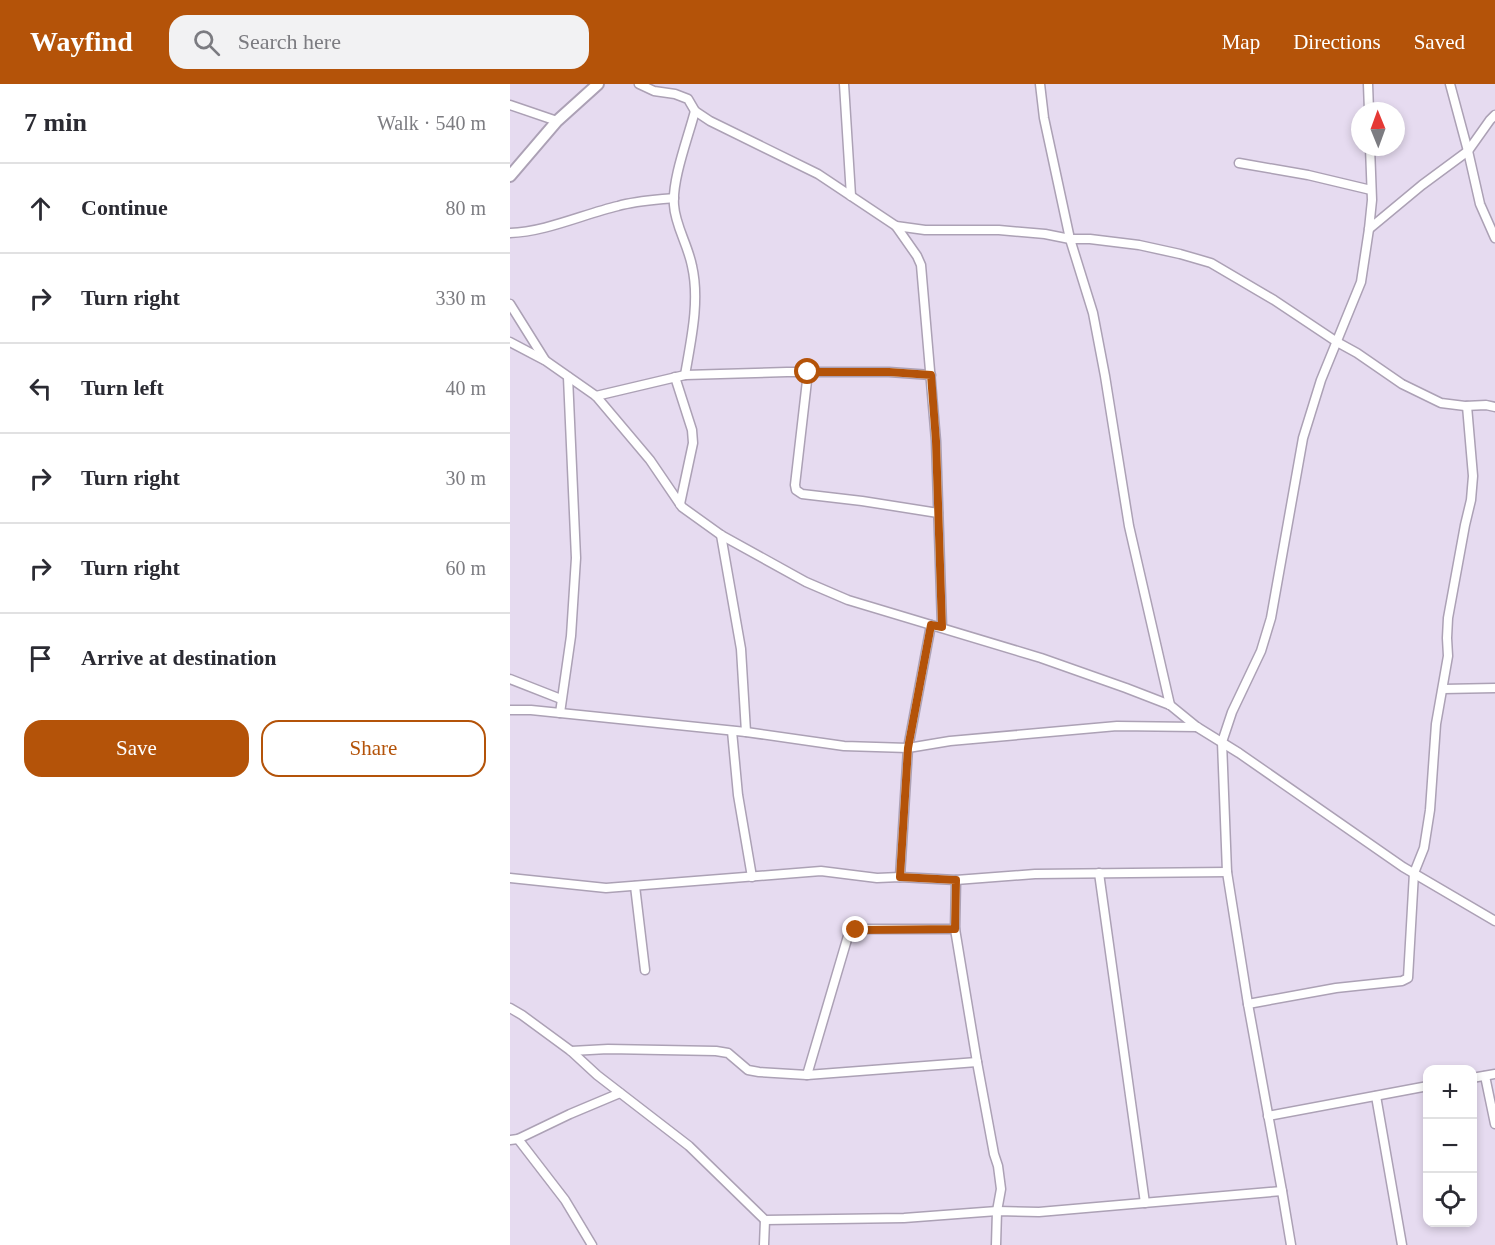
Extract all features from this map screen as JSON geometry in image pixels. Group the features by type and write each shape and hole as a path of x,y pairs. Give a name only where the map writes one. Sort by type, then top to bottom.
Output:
{"street":[{"path":"510,176 557,121 598,84"},
{"path":"639,84 654,91 675,94 688,99 695,111 710,120 818,174 896,226 917,256 921,265 936,441 942,627"},
{"path":"844,84 851,196"},
{"path":"1040,84 1044,118 1070,239 1093,313 1129,526 1170,705"},
{"path":"1368,84 1369,102"},
{"path":"1450,84 1480,204 1492,225 1495,238"},
{"path":"510,105 557,121"},
{"path":"685,375 694,320 695,281 689,255 675,216 674,198 677,177 695,111"},
{"path":"1369,229 1422,184 1468,151 1495,115"},
{"path":"1291,1245 1227,872 1222,742 1232,712 1261,651 1271,618 1303,438 1321,380 1361,282 1369,229 1370,156"},
{"path":"1239,164 1308,175 1371,190"},
{"path":"510,233 522,233 620,205 674,198"},
{"path":"896,226 925,230 999,230 1045,234 1070,239 1090,238 1139,245 1211,263 1358,353 1401,384 1441,403 1495,406"},
{"path":"510,304 546,361"},
{"path":"510,342 546,361 596,396 650,460 682,507 721,535 806,582 848,600 1041,658 1170,705 1197,727 1414,873 1495,921"},
{"path":"808,372 796,490 802,495 862,501 938,513"},
{"path":"596,396 685,375 889,372 931,375"},
{"path":"560,713 571,636 576,558 568,377"},
{"path":"675,377 692,430 693,443 680,504"},
{"path":"1248,1004 1336,988 1406,980 1409,975 1414,873 1424,848 1430,810 1436,724 1448,656 1448,618 1471,500 1473,476 1467,406"},
{"path":"721,535 741,649 746,732"},
{"path":"900,877 908,748 931,625"},
{"path":"510,679 561,699"},
{"path":"1443,688 1495,688"},
{"path":"510,711 531,710 746,732 843,746 908,748 950,741 1117,726 1197,727"},
{"path":"732,731 738,795 752,877"},
{"path":"510,878 606,888 821,872 877,878 956,880 1035,874 1227,872"},
{"path":"1099,873 1145,1203"},
{"path":"956,880 955,929 1001,1189 997,1211 996,1245"},
{"path":"635,886 645,970"},
{"path":"807,1075 848,936 856,930 869,929 955,929"},
{"path":"510,1008 571,1051 620,1093 689,1146 765,1220 904,1218 997,1211 1040,1212 1282,1191"},
{"path":"571,1051 608,1049 716,1051 728,1053 748,1070 807,1075 977,1062"},
{"path":"1477,1077 1495,1074"},
{"path":"1485,1076 1495,1124"},
{"path":"1268,1116 1423,1087"},
{"path":"592,1245 566,1200 514,1140 620,1093"},
{"path":"1376,1096 1402,1245"},
{"path":"764,1245 765,1220"}],"route":[{"path":"808,372 889,372 931,375 936,441 942,627 931,625 908,748 900,877 956,880 955,929 856,930"}]}
